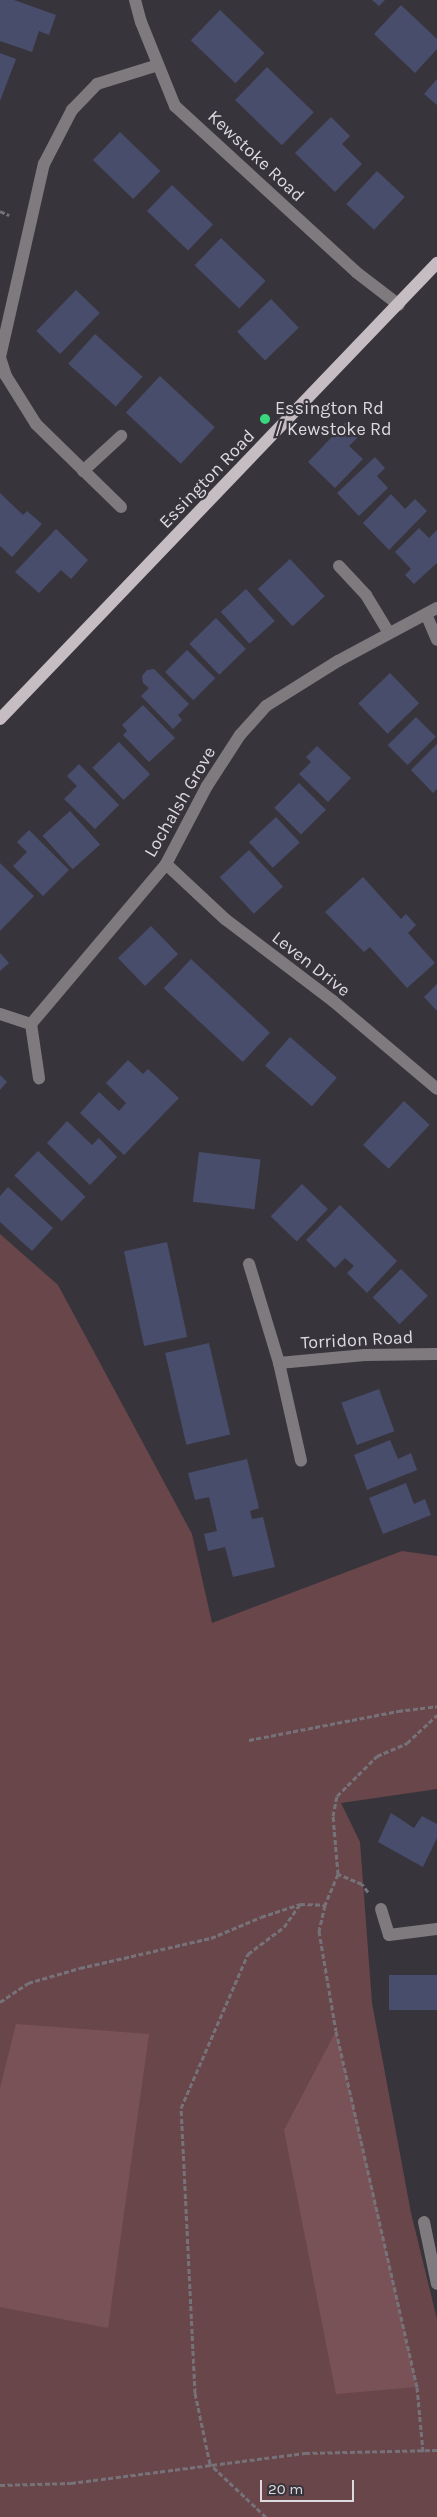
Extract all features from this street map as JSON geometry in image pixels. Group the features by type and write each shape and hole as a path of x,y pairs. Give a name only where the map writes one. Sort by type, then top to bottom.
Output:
{"main road":[{"name":"Essington Road","path":"0,719 399,305 437,262"}],"street":[{"name":"Kewstoke Road","path":"135,0 141,22 175,106 356,272 399,305"},
{"path":"121,507 36,424 6,376 0,358 44,164 72,110 97,84 158,65"},
{"path":"83,471 121,436"},
{"path":"339,566 366,595 389,633"},
{"path":"431,611 437,640"},
{"name":"Lochalsh Grove","path":"31,1024 166,864 207,786 240,735 266,706 338,661 431,611"},
{"name":"Leven Drive","path":"166,864 224,919 333,1001 437,1090"},
{"path":"0,1014 31,1024 39,1078"},
{"name":"Torridon Road","path":"249,1264 279,1363 301,1461"},
{"name":"Torridon Road","path":"279,1363 365,1355 437,1354"},
{"path":"381,1908 389,1935 437,1928"},
{"path":"424,2222 437,2284"}],"path":[{"path":"249,1740 398,1711 437,1706"},
{"path":"423,2452 417,2387 336,2031 319,1931 325,1904 338,1874 333,1816 337,1796 377,1756 407,1743 437,1715"},
{"path":"338,1874 362,1884 381,1908"},
{"path":"0,2002 28,1983 80,1968 211,1938 261,1917 300,1904 325,1904"},
{"path":"266,2517 210,2464 195,2393 181,2108 248,1954 284,1928 300,1904"},
{"path":"0,2485 71,2483 305,2453 423,2452 437,2450"}],"shaded area":[{"path":"0,1234 58,1285 192,1534 212,1623 402,1551 437,1556 437,1789 341,1803 360,1842 372,2003 411,2213 437,2319 437,2517 0,2517"},
{"path":"16,2024 149,2034 108,2328 0,2307 0,2088"},
{"path":"336,2031 417,2387 336,2394 284,2130"}],"building":[{"path":"0,0 14,0 56,15 49,35 39,31 32,52 0,41"},
{"path":"372,0 385,0 379,6"},
{"path":"401,5 437,39 437,49 415,73 374,34"},
{"path":"220,10 265,53 235,83 191,40"},
{"path":"0,53 16,59 0,101"},
{"path":"267,67 314,112 282,145 235,100"},
{"path":"437,79 437,105 424,94"},
{"path":"331,117 350,136 342,144 362,164 335,192 295,153"},
{"path":"120,132 160,171 133,199 93,160"},
{"path":"377,171 405,197 374,230 346,204"},
{"path":"172,185 213,225 188,250 147,211"},
{"path":"221,238 266,281 239,308 195,265"},
{"path":"76,290 100,313 60,354 36,331"},
{"path":"271,299 299,328 265,360 237,332"},
{"path":"95,334 143,377 116,407 68,364"},
{"path":"160,376 215,427 181,464 126,413"},
{"path":"348,420 362,433 349,446 363,459 335,488 308,462"},
{"path":"375,457 385,468 377,476 388,488 359,516 337,493"},
{"path":"0,493 23,515 27,511 42,524 12,557 0,546"},
{"path":"391,494 405,509 415,499 427,511 389,550 363,523"},
{"path":"419,528 429,538 437,530 437,563 414,584 405,575 411,569 395,552"},
{"path":"56,529 88,560 71,579 61,570 39,593 15,572"},
{"path":"290,559 325,596 293,626 258,589"},
{"path":"246,589 275,621 250,644 221,612"},
{"path":"216,618 246,649 219,675 189,644"},
{"path":"187,650 215,678 193,700 165,672"},
{"path":"154,669 189,704 178,715 182,720 173,729 141,696 149,688 143,683 142,676 147,670"},
{"path":"390,673 419,703 388,734 358,704"},
{"path":"143,705 175,738 149,762 123,735 127,731 122,725"},
{"path":"416,717 436,737 408,765 388,745"},
{"path":"119,742 150,774 124,800 92,768"},
{"path":"437,744 437,789 433,793 411,770"},
{"path":"317,746 351,778 328,802 299,774 311,762 306,757"},
{"path":"79,764 119,805 95,829 64,799 77,786 67,776"},
{"path":"299,783 326,810 301,835 274,808"},
{"path":"70,811 100,844 73,869 43,836"},
{"path":"276,817 300,843 273,868 249,842"},
{"path":"29,830 69,870 43,896 13,866 27,852 17,842"},
{"path":"249,850 283,887 254,914 220,877"},
{"path":"0,863 34,896 0,931"},
{"path":"363,877 401,919 406,914 416,925 408,933 435,963 407,988 370,947 364,952 325,912"},
{"path":"151,926 178,954 145,986 118,958"},
{"path":"0,953 9,963 0,971"},
{"path":"191,959 270,1033 243,1062 164,988"},
{"path":"437,984 437,1011 424,997"},
{"path":"290,1037 337,1078 312,1106 265,1066"},
{"path":"128,1060 143,1074 148,1069 179,1098 124,1155 80,1113 99,1092 119,1111 126,1103 106,1083"},
{"path":"0,1075 7,1082 0,1090"},
{"path":"404,1101 430,1125 389,1169 363,1145"},
{"path":"67,1121 92,1145 99,1138 117,1157 90,1185 47,1143"},
{"path":"38,1151 85,1197 62,1221 14,1175"},
{"path":"199,1152 261,1160 254,1209 193,1202"},
{"path":"302,1184 328,1209 297,1241 271,1216"},
{"path":"8,1187 53,1228 32,1251 0,1222 0,1196"},
{"path":"340,1205 397,1261 367,1293 347,1273 354,1266 345,1258 335,1268 306,1240"},
{"path":"167,1242 187,1337 144,1346 124,1251"},
{"path":"401,1269 428,1296 400,1324 373,1297"},
{"path":"209,1343 230,1435 186,1445 165,1353"},
{"path":"379,1389 394,1431 357,1445 341,1403"},
{"path":"390,1440 398,1459 411,1453 417,1470 367,1490 354,1455"},
{"path":"247,1459 259,1508 250,1511 252,1519 263,1517 275,1567 233,1577 225,1547 208,1551 204,1534 217,1531 209,1497 195,1500 188,1473"},
{"path":"406,1483 414,1504 425,1499 431,1515 383,1534 369,1498"},
{"path":"391,1813 414,1828 422,1816 437,1824 437,1838 423,1867 378,1842"},
{"path":"389,1975 437,1975 437,2010 389,2010"}],"place":[{"name":"Essington Rd / Kewstoke Rd","path":"265,419"}]}
